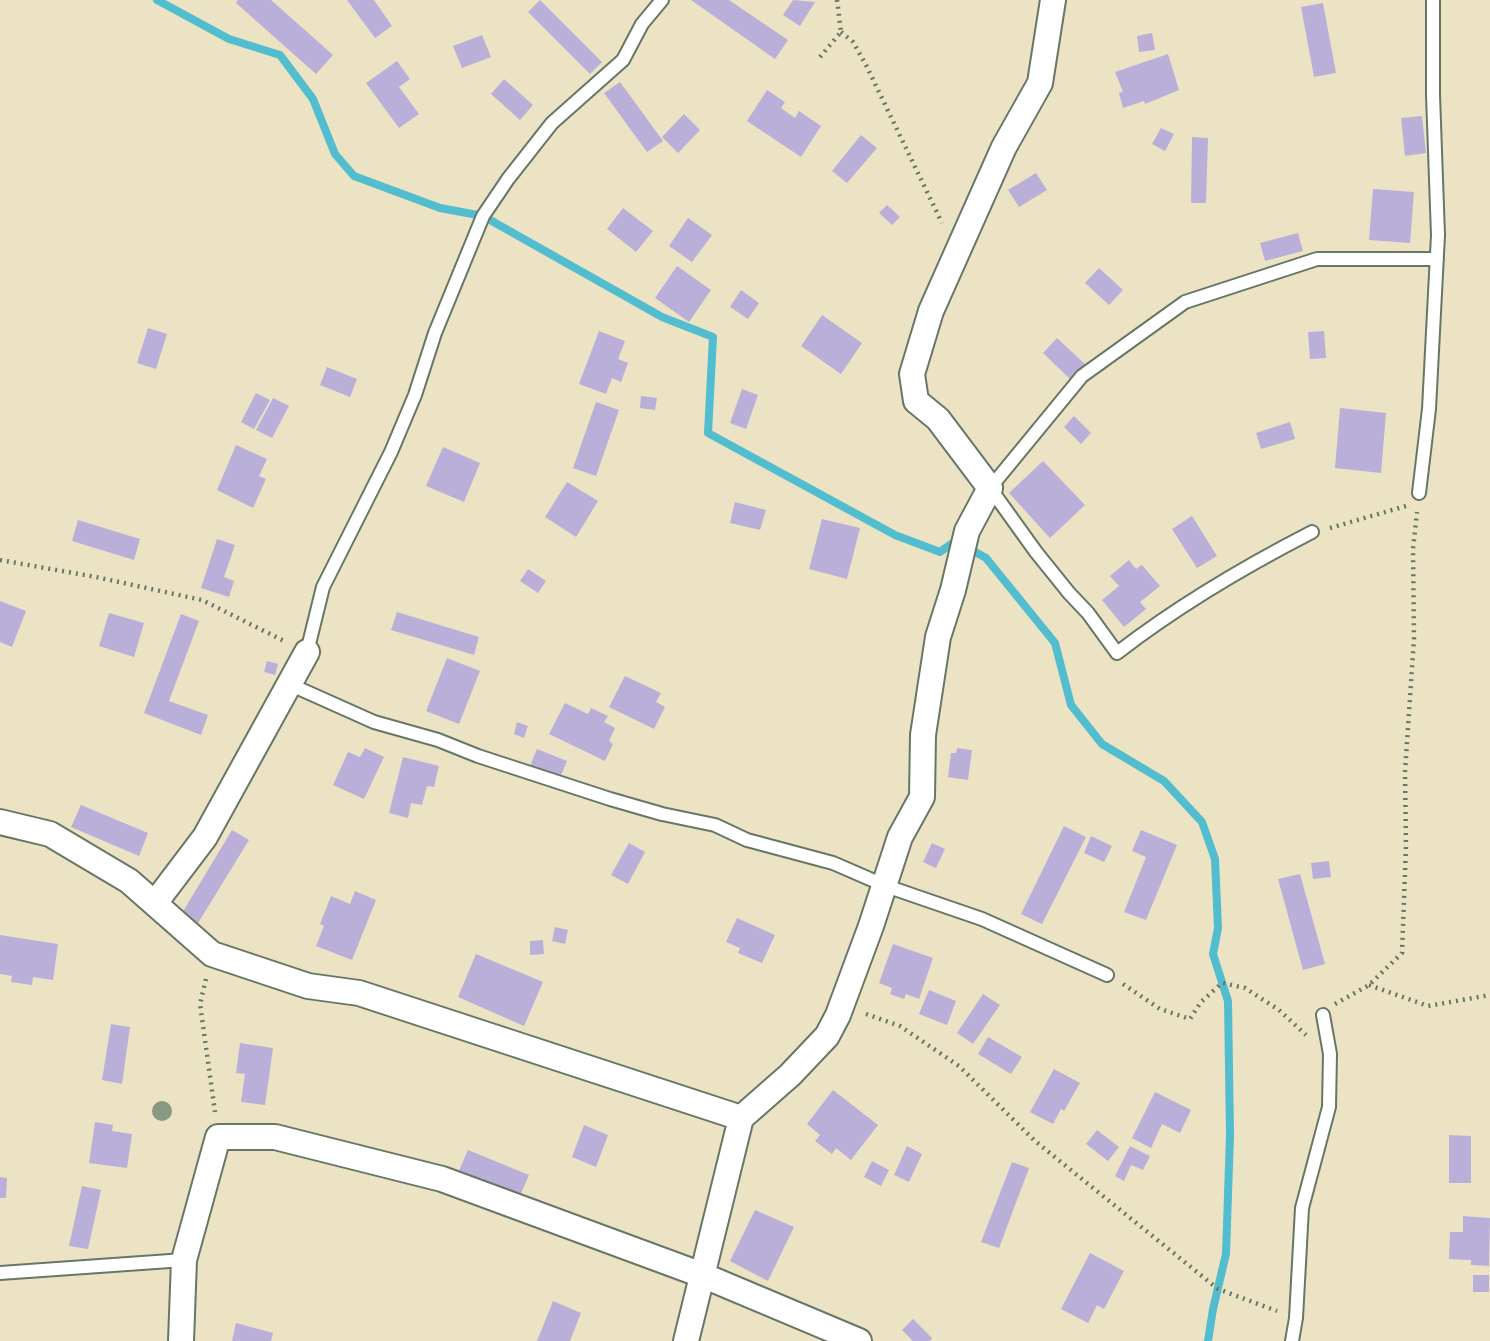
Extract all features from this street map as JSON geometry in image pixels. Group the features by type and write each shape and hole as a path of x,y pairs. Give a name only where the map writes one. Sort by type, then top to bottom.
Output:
{"street":[{"path":"686,1341 741,1118 790,1075 827,1036 842,1005 886,886 900,837 922,797 923,735 938,637 967,531 990,488 938,419 916,401 912,374 931,312 959,246 1004,147 1040,83 1053,0"},
{"path":"155,903 205,837 307,652"},
{"path":"0,822 50,834 129,881 212,954 308,986 359,993 741,1118"},
{"path":"181,1341 184,1260 218,1136 275,1136 442,1179 702,1275 859,1341"}],"lane":[{"path":"307,652 323,587 391,452 415,395 435,333 483,216 552,123 623,60 642,24 662,0"},
{"path":"1419,493 1429,409 1437,259 1433,0"},
{"path":"1312,532 1251,564 1162,618 1116,653 1088,613 1036,552 990,488 1083,376 1185,302 1317,259 1437,259"},
{"path":"289,684 374,722 438,740 610,799 715,825 747,840 833,863 886,886 982,919 1107,975"},
{"path":"1292,1341 1296,1318 1302,1208 1329,1107 1329,1054 1323,1016"},
{"path":"0,1273 184,1260"}],"path":[{"path":"837,0 841,32 853,42 899,131 939,219 959,246"},
{"path":"820,57 841,32"},
{"path":"1312,532 1409,505 1419,493"},
{"path":"1323,1016 1335,1003 1369,985 1402,953 1406,846 1405,772 1414,639 1413,549 1419,493"},
{"path":"0,560 202,600 307,652"},
{"path":"212,954 200,1004 218,1136"},
{"path":"1107,975 1160,1009 1190,1019 1201,1002 1222,983 1245,988 1279,1010 1329,1054"},
{"path":"1369,985 1428,1006 1490,995"},
{"path":"842,1005 900,1026 959,1066 1035,1141 1218,1289 1296,1318"}],"building":[{"path":"238,0 271,0 333,55 316,74 236,3"},
{"path":"347,0 374,0 392,26 375,38"},
{"path":"540,0 602,62 590,74 528,12"},
{"path":"691,0 729,0 788,40 775,59"},
{"path":"793,0 815,2 800,26 783,15"},
{"path":"1323,3 1336,73 1314,77 1301,7"},
{"path":"1152,33 1155,50 1139,52 1137,36"},
{"path":"482,35 491,57 462,68 453,46"},
{"path":"1168,54 1179,90 1145,104 1144,101 1123,108 1119,93 1123,92 1115,72"},
{"path":"397,61 410,79 399,87 419,114 399,128 366,83"},
{"path":"504,79 533,105 520,120 491,94"},
{"path":"620,82 663,141 647,152 604,93"},
{"path":"767,90 785,102 781,108 795,118 799,111 821,126 801,157 747,121"},
{"path":"684,114 700,130 678,153 662,137"},
{"path":"1422,116 1426,153 1405,156 1401,118"},
{"path":"1161,128 1174,134 1165,151 1152,144"},
{"path":"861,135 877,148 847,183 832,171"},
{"path":"1192,137 1208,138 1206,203 1191,203"},
{"path":"1036,173 1047,190 1019,207 1008,190"},
{"path":"1373,189 1414,192 1410,243 1369,240"},
{"path":"887,205 900,217 892,225 879,213"},
{"path":"623,208 653,231 636,252 607,229"},
{"path":"688,218 712,235 692,262 669,246"},
{"path":"1298,233 1303,251 1265,261 1260,243"},
{"path":"677,266 711,290 689,322 655,298"},
{"path":"1099,268 1123,290 1109,305 1085,283"},
{"path":"741,290 759,303 748,319 730,307"},
{"path":"822,315 862,343 841,374 801,346"},
{"path":"148,328 167,334 156,369 137,363"},
{"path":"599,331 625,341 618,359 628,363 621,382 612,378 606,394 579,384"},
{"path":"1324,331 1326,358 1310,359 1308,332"},
{"path":"1057,338 1086,365 1071,380 1043,353"},
{"path":"327,367 357,379 350,397 320,385"},
{"path":"742,389 758,395 746,429 730,423"},
{"path":"256,393 270,400 254,429 241,422"},
{"path":"641,396 657,398 655,410 640,408"},
{"path":"273,398 289,406 272,438 256,430"},
{"path":"596,402 619,410 596,476 573,468"},
{"path":"1340,408 1386,413 1381,473 1335,468"},
{"path":"1074,416 1091,433 1081,444 1064,427"},
{"path":"1290,422 1295,439 1261,449 1256,433"},
{"path":"236,445 267,459 259,476 266,479 253,508 217,490"},
{"path":"443,447 480,463 464,502 426,486"},
{"path":"1043,461 1085,505 1050,538 1009,493"},
{"path":"567,482 598,501 576,537 545,517"},
{"path":"735,502 766,510 760,530 730,523"},
{"path":"1192,516 1217,556 1197,568 1172,529"},
{"path":"822,519 860,528 847,579 809,569"},
{"path":"78,520 140,539 134,560 72,541"},
{"path":"217,539 235,545 224,577 234,581 229,597 201,588"},
{"path":"1129,560 1136,569 1142,565 1160,586 1140,602 1146,609 1124,627 1102,600 1119,586 1110,576"},
{"path":"528,569 546,581 538,593 520,581"},
{"path":"0,601 26,611 12,647 0,642"},
{"path":"397,612 479,637 474,655 391,630"},
{"path":"109,613 144,623 134,657 99,646"},
{"path":"181,614 199,621 169,701 208,715 201,735 144,713"},
{"path":"447,658 480,671 459,724 426,711"},
{"path":"267,661 278,664 275,675 264,672"},
{"path":"625,676 661,693 656,702 665,707 654,729 609,707"},
{"path":"565,703 588,714 591,708 608,716 604,722 615,728 609,741 613,744 605,761 549,734"},
{"path":"517,722 528,726 524,738 514,734"},
{"path":"365,748 384,757 364,799 333,785 348,752 360,757"},
{"path":"957,748 972,750 968,780 948,777 951,753 956,753"},
{"path":"537,749 567,761 560,778 530,766"},
{"path":"403,757 439,766 434,787 427,786 422,805 411,803 408,818 389,813"},
{"path":"81,805 148,833 139,856 71,827"},
{"path":"1064,826 1086,837 1042,924 1021,914"},
{"path":"232,830 249,840 195,928 179,918"},
{"path":"1141,830 1177,845 1146,920 1124,912 1146,857 1132,851"},
{"path":"1091,836 1112,846 1104,862 1084,853"},
{"path":"629,843 645,852 628,884 611,875"},
{"path":"932,843 945,849 936,868 923,862"},
{"path":"1329,861 1331,877 1313,879 1311,863"},
{"path":"1300,874 1325,964 1303,970 1278,879"},
{"path":"355,891 376,900 352,960 316,946 324,926 320,924 331,896 350,904"},
{"path":"737,918 775,935 762,963 738,953 740,948 726,942"},
{"path":"555,927 568,930 565,944 552,941"},
{"path":"0,935 58,944 53,980 33,977 32,985 11,982 12,976 0,974"},
{"path":"543,940 544,954 530,955 530,941"},
{"path":"893,944 933,958 919,999 906,994 904,999 890,994 892,988 879,983"},
{"path":"476,954 543,982 524,1026 458,997"},
{"path":"929,990 956,1001 947,1025 919,1014"},
{"path":"983,994 1000,1005 973,1044 957,1033"},
{"path":"111,1024 130,1027 122,1084 102,1080"},
{"path":"988,1037 1022,1057 1011,1074 978,1054"},
{"path":"240,1043 273,1048 265,1105 241,1102 245,1074 236,1073"},
{"path":"1054,1069 1080,1083 1053,1124 1030,1112"},
{"path":"833,1090 878,1125 851,1160 836,1148 832,1154 815,1141 820,1135 807,1124"},
{"path":"1155,1092 1191,1110 1180,1133 1162,1124 1151,1148 1132,1138"},
{"path":"95,1122 113,1125 112,1131 132,1134 127,1168 89,1163"},
{"path":"584,1125 608,1135 596,1167 572,1157"},
{"path":"1097,1130 1119,1147 1108,1161 1086,1144"},
{"path":"1449,1135 1471,1136 1471,1183 1449,1183"},
{"path":"907,1146 922,1154 909,1182 894,1175"},
{"path":"1130,1146 1150,1156 1143,1170 1131,1165 1124,1181 1115,1176"},
{"path":"468,1150 529,1175 519,1198 458,1173"},
{"path":"872,1161 889,1170 881,1186 864,1177"},
{"path":"1012,1162 1029,1168 999,1248 981,1242"},
{"path":"0,1177 7,1178 6,1198 0,1198"},
{"path":"82,1186 101,1190 88,1249 69,1246"},
{"path":"755,1210 794,1227 768,1281 730,1261"},
{"path":"1463,1216 1490,1218 1489,1266 1471,1265 1471,1260 1449,1259 1450,1232 1463,1232"},
{"path":"1090,1253 1124,1271 1104,1309 1097,1305 1088,1323 1061,1309"},
{"path":"1473,1275 1489,1275 1489,1292 1473,1292"},
{"path":"553,1301 581,1313 570,1341 537,1341"},
{"path":"913,1319 932,1338 930,1341 913,1341 902,1330"},
{"path":"236,1323 273,1333 271,1341 232,1341"}],"waterway":[{"path":"157,0 229,39 280,55 313,99 335,154 354,176 440,208 483,216 662,317 713,337 708,433 895,535 940,552 951,544 963,545 986,558 1055,643 1071,705 1102,744 1164,781 1202,822 1215,859 1218,928 1213,954 1228,1001 1230,1135 1226,1254 1208,1341"}]}
